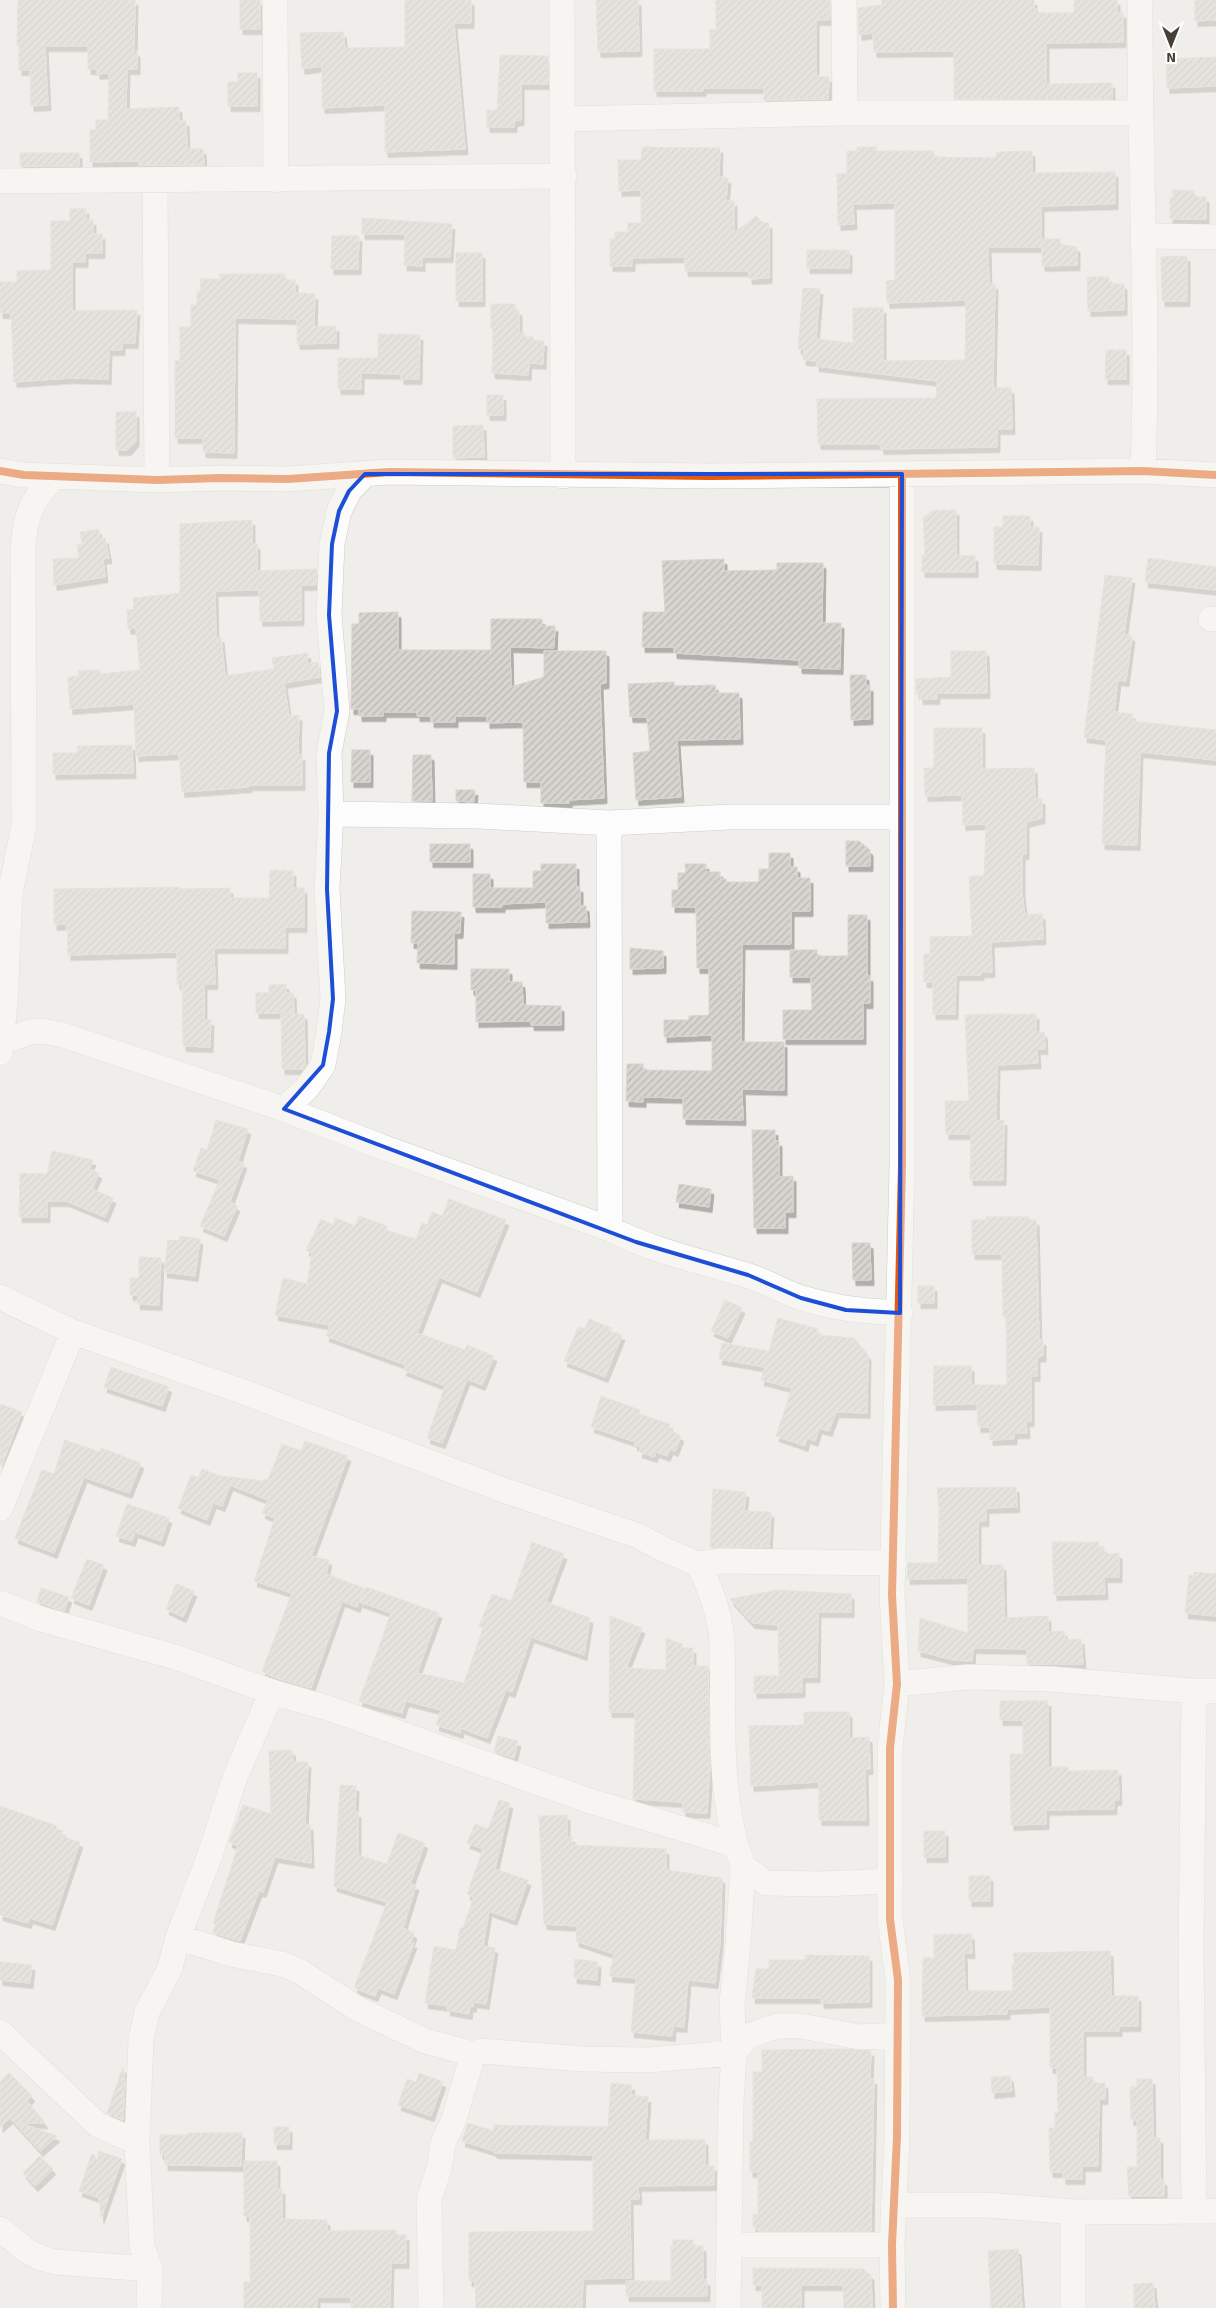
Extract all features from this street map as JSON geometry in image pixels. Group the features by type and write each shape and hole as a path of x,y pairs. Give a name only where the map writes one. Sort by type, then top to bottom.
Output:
{"street":[{"path":"275,0 276,180"},
{"path":"562,0 561,119 564,176 563,476"},
{"path":"844,0 845,113"},
{"path":"1140,0 1139,113 1146,379 1143,471"},
{"path":"561,119 845,113 1139,113"},
{"path":"0,180 276,180 564,176"},
{"path":"155,180 157,480"},
{"path":"1143,236 1216,237"},
{"path":"0,472 54,477 157,480 220,478 288,479 365,474 563,476 1143,471 1216,475"},
{"path":"284,1109 307,1088 323,1065 329,1032 333,999 327,889 331,814 329,753 337,711 329,615 332,544 339,511 349,491 365,474"},
{"path":"894,2308 892,2245 897,2137 898,1980 890,1919 890,1748 896,1684 892,1595 902,1165 902,474"},
{"path":"54,477 32,503 28,514 23,546 24,817 10,893 0,1046 30,1032 42,1031 63,1035 284,1109 382,1147 610,1229 636,1242 702,1264 748,1275 801,1298 846,1310 900,1313"},
{"path":"331,814 478,816 609,822 730,817 903,817"},
{"path":"609,822 610,1229"},
{"path":"0,1297 73,1332 244,1392 506,1490 636,1535 698,1564 718,1561 894,1563"},
{"path":"0,1509 73,1332"},
{"path":"698,1564 713,1595 720,1620 722,1639 724,1775 731,1825 740,1856 738,1946 732,2002 734,2053 731,2103 728,2308"},
{"path":"0,1603 41,1619 175,1657 272,1692 331,1709 428,1742 531,1782 740,1856 766,1883 821,1884 891,1881"},
{"path":"893,2205 988,2205 1073,2212 1205,2210 1191,1950 1205,1691 1051,1679 968,1677 896,1684"},
{"path":"148,2308 150,2268 142,2246 137,2142 141,2039 147,2012 170,1968 178,1938 210,1856 235,1777 272,1692"},
{"path":"178,1938 232,1954 282,1964 314,1979 341,2000 376,2018 425,2041 473,2054 481,2051 582,2059 648,2060 734,2053 748,2036 777,2026 801,2026 860,2038 898,2035"},
{"path":"0,2032 98,2125 137,2142"},
{"path":"431,2308 429,2199 439,2169 443,2143 454,2119 473,2054"},
{"path":"1073,2212 1073,2308"},
{"path":"0,2229 27,2251 41,2258 56,2262 150,2268"},
{"path":"729,2245 892,2245"}],"highlighted area":[{"path":"365,474 902,474 900,1313 846,1310 801,1298 748,1275 636,1242 284,1109 323,1065 329,1032 333,999 327,889 329,753 337,711 329,615 332,544 339,511 349,491"}],"building":[{"path":"18,0 135,0 134,52 137,51 137,69 127,69 126,109 179,107 179,121 186,121 187,149 203,149 204,165 139,165 139,161 90,162 90,130 96,130 96,120 108,120 109,73 97,74 97,69 88,69 88,46 45,46 48,105 31,106 30,70 19,70 19,46 17,46"},
{"path":"240,0 260,0 260,29 240,29"},
{"path":"405,0 471,0 471,23 454,23 465,149 385,152 385,105 322,108 322,66 302,69 300,33 343,32 345,48 405,47"},
{"path":"596,0 638,0 639,51 598,52"},
{"path":"716,0 830,0 830,20 816,20 816,76 829,77 828,99 764,100 764,88 703,88 703,91 654,91 654,49 710,49 710,29 716,30"},
{"path":"882,0 1034,0 1034,9 1038,9 1038,13 1074,13 1074,0 1117,0 1117,13 1123,13 1123,42 1046,43 1046,84 1112,83 1112,99 954,99 954,51 874,52 873,33 859,35 858,8 882,5"},
{"path":"1195,0 1216,0 1216,20 1195,21"},
{"path":"500,55 548,56 548,84 521,84 521,120 514,121 514,127 487,127 487,110 497,110"},
{"path":"1216,57 1216,86 1167,88 1166,59"},
{"path":"238,73 257,73 257,106 228,106 228,82 238,82"},
{"path":"642,147 720,148 719,177 728,178 726,201 734,201 734,233 756,216 763,223 769,223 769,278 749,279 749,271 685,271 685,257 632,258 632,266 610,266 610,239 615,239 615,232 628,232 628,223 641,223 641,190 619,191 618,160 641,160"},
{"path":"857,147 876,147 876,151 934,151 934,157 996,158 996,152 1032,151 1032,173 1115,172 1115,204 1041,206 1041,247 988,247 989,284 995,284 993,388 1011,388 1012,429 997,429 997,447 881,449 880,444 818,444 817,399 936,398 937,381 816,366 817,361 803,360 804,349 798,349 803,288 820,289 816,339 853,343 853,308 883,308 883,361 965,360 966,300 887,303 886,281 895,280 895,203 853,204 854,224 838,225 837,174 847,174 847,151 857,151"},
{"path":"20,153 79,153 79,166 20,166"},
{"path":"1173,190 1194,191 1194,197 1206,197 1206,219 1170,219 1170,198 1173,198"},
{"path":"70,209 86,209 86,220 93,220 93,234 102,234 102,253 85,253 85,262 72,262 72,311 137,310 135,343 122,343 122,350 109,350 108,379 70,378 14,382 11,313 0,313 0,282 17,282 17,271 51,270 51,221 70,221"},
{"path":"362,218 452,224 450,257 422,257 422,266 404,265 405,234 362,234"},
{"path":"332,236 359,236 358,269 331,269"},
{"path":"1042,239 1060,239 1060,244 1077,247 1077,265 1042,266"},
{"path":"807,250 849,250 849,268 807,268"},
{"path":"456,253 482,253 482,301 456,301"},
{"path":"1187,256 1187,301 1162,301 1161,257"},
{"path":"220,274 285,274 285,280 295,280 295,293 315,294 314,327 336,326 336,343 297,344 297,319 235,318 234,453 203,452 203,438 175,438 175,361 180,361 180,327 191,327 191,305 197,305 197,291 201,291 200,279 220,279"},
{"path":"1087,277 1109,277 1109,284 1124,284 1124,310 1088,311"},
{"path":"491,304 515,304 515,310 519,310 519,333 525,333 525,337 533,337 533,340 544,341 543,364 529,363 528,375 492,373 493,329 491,329"},
{"path":"378,334 420,335 419,379 401,379 401,374 361,373 361,389 338,389 338,358 378,358"},
{"path":"1106,350 1126,350 1126,379 1105,379"},
{"path":"487,395 503,395 503,415 487,415"},
{"path":"116,412 136,412 136,441 128,450 116,450"},
{"path":"483,425 484,457 453,458 453,426"},
{"path":"956,510 956,555 975,556 975,572 922,572 922,555 925,555 923,518 932,511"},
{"path":"1003,516 1030,516 1030,527 1039,527 1038,565 994,564 994,527 1003,527"},
{"path":"252,520 252,544 257,544 257,571 317,569 316,585 301,585 301,620 260,621 259,590 215,591 216,638 221,637 225,676 274,669 272,658 308,653 307,664 318,662 320,677 284,683 289,716 299,715 298,755 302,755 302,785 249,785 249,787 182,792 179,754 136,756 134,704 70,709 68,677 79,676 78,671 100,670 100,674 140,670 136,628 128,629 127,610 134,609 133,598 180,593 180,524"},
{"path":"98,529 100,539 105,538 109,558 103,559 105,577 54,585 53,559 79,558 77,545 82,544 80,532"},
{"path":"1148,558 1216,567 1216,590 1145,582"},
{"path":"724,559 724,571 777,570 777,563 823,563 822,623 841,623 840,669 799,668 799,660 674,653 674,647 642,647 643,612 665,612 662,561"},
{"path":"1105,575 1132,578 1124,635 1132,636 1126,681 1118,680 1114,712 1133,714 1132,721 1216,730 1216,760 1140,752 1137,845 1102,844 1106,740 1084,737"},
{"path":"398,612 398,650 491,650 491,619 542,619 542,626 555,626 554,648 510,647 511,687 544,677 544,651 606,651 606,683 600,684 604,798 569,800 569,803 541,803 541,782 524,782 523,722 487,723 487,716 455,716 455,722 431,722 431,716 417,716 417,712 383,712 383,716 359,716 359,709 351,709 352,624 359,624 359,613"},
{"path":"951,651 986,651 987,693 937,693 937,699 920,699 920,693 916,694 916,679 951,677"},
{"path":"850,675 866,675 866,686 870,686 870,719 851,720"},
{"path":"674,682 674,686 715,685 716,693 739,693 740,739 677,740 681,797 636,800 633,753 650,751 647,717 630,717 628,684"},
{"path":"934,728 982,728 982,769 1034,768 1035,799 1042,799 1042,818 1026,822 1026,854 1022,854 1022,894 1025,915 1042,914 1043,939 991,942 992,972 981,972 981,975 956,975 955,1014 933,1014 933,982 924,982 924,954 930,954 930,937 972,936 969,876 984,876 986,824 963,825 962,795 925,796 924,768 934,768"},
{"path":"132,745 133,773 53,774 53,753 78,753 78,746"},
{"path":"352,750 370,750 370,782 351,782"},
{"path":"413,755 431,755 432,801 412,801"},
{"path":"456,790 475,790 474,802 456,801"},
{"path":"846,841 859,841 870,850 870,866 846,866"},
{"path":"430,844 470,844 470,862 430,862"},
{"path":"769,853 790,853 790,867 797,867 797,878 810,878 810,911 791,911 791,944 742,944 741,1042 784,1042 784,1090 742,1089 743,1120 683,1119 683,1098 643,1097 643,1102 626,1101 627,1064 643,1064 643,1070 712,1071 712,1035 664,1037 664,1020 689,1020 689,1016 709,1015 709,968 697,968 696,907 672,907 672,890 678,890 678,873 686,873 685,864 706,864 706,872 720,872 720,879 726,879 726,882 759,882 759,869 769,869"},
{"path":"541,864 576,864 576,887 580,887 580,906 586,906 587,922 546,923 546,902 502,904 502,907 473,907 473,874 490,874 490,888 533,888 533,871 541,871"},
{"path":"270,870 293,871 293,888 304,888 304,927 285,927 285,948 214,948 215,984 204,984 204,1020 211,1020 210,1047 183,1046 182,984 177,984 177,952 68,955 67,924 54,925 54,889 230,888 230,898 269,898"},
{"path":"412,911 461,912 460,933 454,933 454,964 417,963 418,943 411,943"},
{"path":"848,915 867,915 867,976 870,976 870,1003 863,1003 863,1039 783,1039 783,1010 812,1010 811,977 790,977 790,950 817,950 817,956 848,956"},
{"path":"630,948 663,951 663,968 630,969"},
{"path":"471,969 509,969 509,982 522,982 523,1005 561,1006 561,1025 531,1025 531,1021 476,1022 476,990 471,990"},
{"path":"286,984 286,993 293,993 294,1013 256,1013 256,993 269,993 269,985"},
{"path":"304,1014 305,1066 303,1069 282,1069 281,1015"},
{"path":"1036,1014 1036,1032 1044,1032 1045,1049 1037,1049 1038,1063 997,1065 996,1121 1004,1120 1003,1180 970,1180 971,1134 946,1134 945,1101 969,1101 965,1015"},
{"path":"216,1120 248,1129 238,1161 244,1163 230,1202 237,1206 224,1236 200,1226 220,1180 193,1171 201,1148 207,1150"},
{"path":"752,1130 775,1130 775,1141 779,1141 779,1177 793,1176 793,1212 785,1212 785,1228 754,1228"},
{"path":"52,1151 93,1160 89,1169 99,1173 92,1189 113,1198 105,1217 66,1201 47,1201 47,1217 19,1217 20,1173 47,1174"},
{"path":"679,1184 711,1189 709,1207 676,1202"},
{"path":"449,1199 506,1220 477,1292 439,1277 417,1333 465,1350 467,1345 494,1356 482,1385 467,1379 442,1443 427,1438 445,1386 403,1370 406,1365 326,1336 330,1325 275,1315 283,1278 307,1284 312,1253 306,1250 321,1219 333,1225 336,1218 355,1226 359,1216 387,1226 385,1230 416,1239 422,1223 427,1225 432,1212 442,1216"},
{"path":"986,1217 1029,1217 1029,1220 1036,1220 1039,1340 1043,1340 1043,1356 1037,1357 1037,1376 1031,1376 1031,1421 1026,1421 1027,1433 1014,1433 1014,1439 990,1440 990,1427 978,1427 977,1404 933,1405 934,1366 971,1366 971,1385 1007,1385 1006,1317 1003,1317 1002,1254 972,1254 972,1220 986,1220"},
{"path":"180,1236 200,1239 195,1276 164,1272 168,1240 179,1241"},
{"path":"852,1243 870,1243 871,1280 853,1280"},
{"path":"139,1257 161,1258 159,1305 137,1304 138,1295 130,1295 130,1278 139,1278"},
{"path":"918,1286 934,1286 934,1303 918,1303"},
{"path":"725,1300 742,1308 728,1338 711,1331"},
{"path":"778,1318 818,1329 817,1335 854,1338 868,1355 867,1413 836,1412 829,1431 819,1428 815,1441 807,1438 805,1446 776,1436 792,1388 761,1380 765,1367 719,1359 722,1343 769,1351"},
{"path":"589,1319 612,1328 610,1331 622,1335 605,1377 564,1361 578,1327 585,1329"},
{"path":"111,1367 169,1387 162,1406 104,1387"},
{"path":"601,1396 640,1410 639,1414 670,1424 668,1429 681,1436 675,1451 670,1449 667,1456 656,1452 654,1457 639,1452 641,1447 634,1445 635,1442 591,1427"},
{"path":"0,1404 22,1412 2,1465 0,1465"},
{"path":"65,1440 100,1452 101,1448 141,1463 129,1493 84,1477 54,1553 15,1538 42,1470 54,1474"},
{"path":"305,1441 348,1456 311,1556 329,1560 326,1574 364,1588 357,1607 342,1601 311,1688 276,1678 262,1671 292,1593 254,1581 275,1518 262,1513 268,1500 230,1485 222,1506 213,1503 207,1520 178,1508 191,1475 198,1478 202,1469 221,1476 268,1480 282,1444 301,1451"},
{"path":"1016,1487 1017,1507 986,1508 986,1521 978,1521 978,1565 1003,1565 1004,1618 1048,1616 1048,1632 1064,1631 1065,1640 1081,1639 1083,1664 1027,1664 1027,1649 973,1648 972,1661 953,1660 918,1651 920,1618 968,1633 968,1578 907,1579 908,1563 938,1563 939,1508 937,1488"},
{"path":"713,1489 746,1492 744,1511 771,1512 769,1547 710,1547"},
{"path":"127,1504 169,1518 161,1541 135,1532 132,1541 116,1536"},
{"path":"532,1542 564,1554 546,1602 590,1618 584,1655 531,1637 512,1692 506,1690 487,1738 461,1728 460,1733 436,1725 441,1710 406,1701 402,1713 359,1701 391,1613 360,1602 366,1587 439,1613 417,1673 464,1683 483,1628 479,1626 492,1594 511,1601"},
{"path":"1052,1542 1098,1542 1098,1547 1104,1547 1104,1554 1119,1553 1119,1577 1104,1577 1105,1594 1054,1595"},
{"path":"87,1559 104,1565 89,1605 71,1598"},
{"path":"1194,1572 1216,1574 1216,1616 1185,1613 1189,1575 1194,1576"},
{"path":"176,1584 194,1591 183,1617 166,1609"},
{"path":"41,1588 69,1597 64,1611 37,1602"},
{"path":"777,1590 851,1594 851,1612 818,1612 817,1677 802,1677 802,1692 754,1693 754,1676 779,1676 778,1625 752,1623 730,1599"},
{"path":"610,1616 642,1628 626,1668 666,1670 666,1638 682,1644 682,1648 693,1648 693,1666 708,1666 710,1764 707,1813 683,1812 683,1802 633,1799 635,1712 609,1712"},
{"path":"1000,1701 1048,1701 1048,1767 1068,1767 1068,1771 1118,1770 1119,1800 1114,1800 1114,1809 1046,1810 1046,1824 1011,1825 1010,1754 1023,1754 1023,1720 1000,1720"},
{"path":"804,1712 849,1712 849,1738 869,1737 870,1769 865,1769 866,1820 819,1820 819,1782 751,1786 749,1726 804,1725"},
{"path":"498,1736 518,1741 514,1758 494,1752"},
{"path":"292,1750 293,1762 308,1762 305,1824 310,1825 311,1863 275,1857 263,1892 259,1891 240,1941 213,1933 216,1924 213,1923 238,1846 229,1842 243,1805 271,1814 269,1751"},
{"path":"340,1785 356,1786 355,1812 358,1812 358,1855 387,1864 398,1833 425,1843 410,1884 416,1885 403,1928 414,1933 411,1942 414,1943 394,1994 378,1988 375,1996 354,1988 387,1902 334,1886"},
{"path":"499,1800 510,1803 495,1869 528,1880 514,1920 489,1911 483,1946 495,1948 486,2004 474,2002 473,2007 470,2006 469,2014 447,2010 448,2006 425,2003 434,1946 456,1950 460,1928 463,1928 474,1897 467,1894 483,1849 467,1843 475,1824 488,1829"},
{"path":"0,1806 57,1826 56,1829 63,1831 61,1836 80,1842 52,1925 30,1918 28,1923 0,1915"},
{"path":"567,1815 567,1837 572,1837 572,1845 666,1849 666,1870 722,1878 720,1943 715,1983 688,1980 684,2027 673,2026 672,2036 631,2032 636,1978 609,1976 614,1954 576,1941 577,1926 544,1924 539,1816"},
{"path":"924,1831 945,1831 945,1857 924,1857"},
{"path":"969,1876 990,1876 990,1901 969,1901"},
{"path":"971,1934 972,1953 964,1953 965,1991 1013,1991 1012,1964 1015,1964 1013,1953 1110,1951 1111,1996 1138,1996 1138,2026 1119,2026 1119,2031 1083,2031 1083,2077 1093,2077 1093,2083 1105,2083 1105,2099 1099,2099 1098,2166 1082,2166 1082,2179 1063,2179 1063,2172 1050,2172 1049,2128 1055,2128 1055,2113 1058,2113 1057,2068 1050,2068 1050,2007 1007,2009 1007,2014 922,2016 923,1958 934,1958 934,1935"},
{"path":"805,1955 869,1956 869,2002 821,2003 821,1998 752,1998 756,1969 769,1969 769,1960 805,1960"},
{"path":"575,1959 598,1962 597,1980 574,1978"},
{"path":"0,1962 32,1965 30,1983 0,1980"},
{"path":"847,2049 871,2051 870,2079 874,2079 871,2231 759,2231 753,2226 753,2215 758,2214 758,2172 750,2172 750,2142 753,2142 753,2072 762,2072 762,2050"},
{"path":"123,2067 125,2081 123,2120 107,2113"},
{"path":"9,2073 32,2096 27,2101 45,2123 21,2123 57,2136 40,2151 10,2118 0,2127 0,2082"},
{"path":"419,2073 443,2082 431,2116 398,2105 407,2079 416,2082"},
{"path":"1010,2076 1012,2091 992,2093 991,2077"},
{"path":"1137,2079 1152,2079 1153,2138 1160,2138 1160,2180 1164,2180 1164,2196 1129,2196 1127,2167 1137,2167 1137,2120 1131,2120 1130,2087 1137,2087"},
{"path":"611,2083 632,2085 631,2095 648,2097 645,2140 705,2140 705,2166 714,2166 714,2185 638,2186 639,2199 630,2199 631,2278 583,2279 582,2308 476,2308 475,2281 469,2281 469,2232 593,2231 593,2155 494,2153 494,2151 462,2141 468,2123 494,2131 494,2125 608,2127"},
{"path":"274,2127 289,2127 289,2144 274,2144"},
{"path":"188,2133 242,2133 241,2166 165,2165 165,2154 160,2154 160,2135 188,2135"},
{"path":"98,2151 122,2159 101,2218 99,2198 79,2191 92,2153 98,2160"},
{"path":"40,2156 53,2169 35,2186 23,2173"},
{"path":"244,2161 277,2161 277,2189 282,2189 282,2219 327,2220 327,2231 396,2230 396,2235 406,2235 406,2263 391,2263 390,2308 351,2308 351,2297 317,2297 317,2308 244,2308 244,2282 250,2282 250,2216 244,2216"},
{"path":"673,2240 693,2240 693,2246 703,2246 703,2280 707,2280 707,2296 626,2296 626,2281 671,2281 671,2247 673,2246"},
{"path":"1018,2249 1022,2308 991,2308 988,2251"},
{"path":"753,2268 863,2269 871,2275 872,2308 844,2308 843,2285 801,2285 801,2308 762,2308 762,2285 753,2285"},
{"path":"1153,2283 1155,2308 1134,2308 1134,2284"}],"cycle path":[{"path":"0,471 24,475 157,480 220,478 288,479 389,472 710,476 1143,471 1216,475"},
{"path":"893,2308 892,2245 897,2137 898,1980 890,1919 890,1748 897,1684 892,1595 902,1165 902,474"}]}
